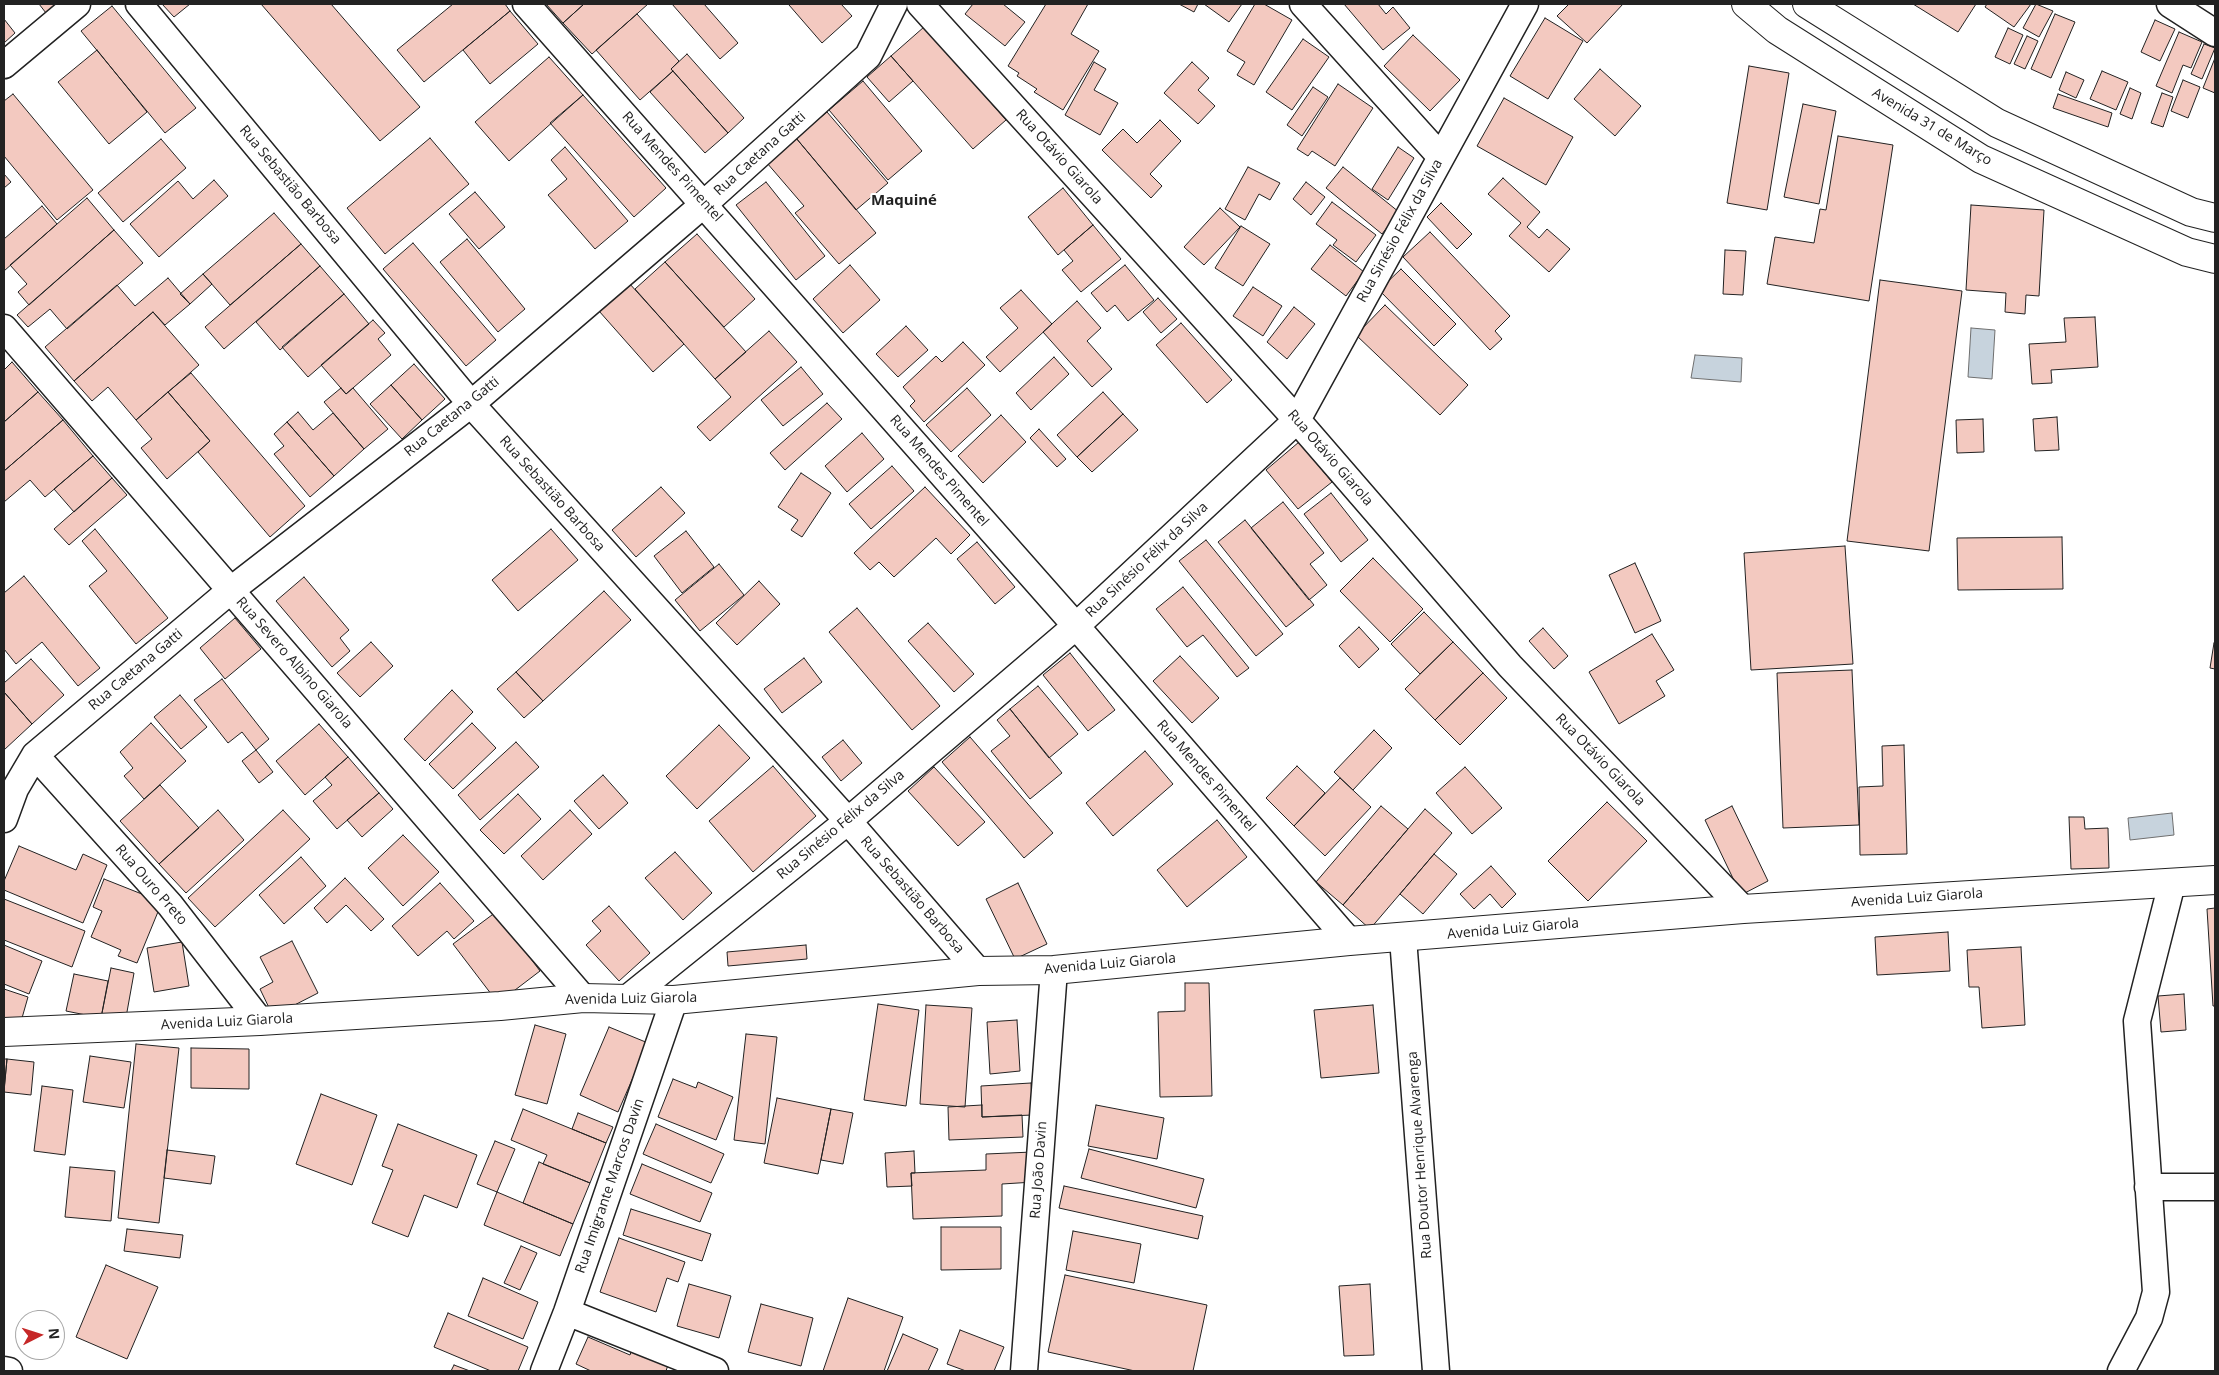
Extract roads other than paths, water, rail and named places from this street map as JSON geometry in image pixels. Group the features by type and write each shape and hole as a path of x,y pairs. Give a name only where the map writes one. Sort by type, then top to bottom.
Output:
{"street":[{"path":"4,65 77,4"},
{"name":"Rua Sebastião Barbosa","path":"139,4 470,404 848,821 978,971"},
{"name":"Rua Mendes Pimentel","path":"526,4 1076,626 1349,942"},
{"name":"Rua Caetana Gatti","path":"4,820 9,782 35,755 231,590 470,404 704,204 868,56 894,4"},
{"name":"Rua Otávio Giarola","path":"920,4 1297,420 1510,666 1743,909"},
{"path":"1303,4 1441,157"},
{"name":"Rua Sinésio Félix da Silva","path":"628,998 848,821 1076,626 1297,420 1525,4"},
{"name":"Avenida 31 de Março","path":"1746,4 1778,30 1981,160 2187,252 2215,259"},
{"path":"1778,30 1792,4"},
{"path":"1807,4 1997,123 2203,215 2187,252"},
{"path":"2170,4 2213,27"},
{"name":"Rua Severo Albino Giarola","path":"4,328 583,998"},
{"name":"Rua Ouro Preto","path":"35,755 170,905 260,1022"},
{"name":"Avenida Luiz Giarola","path":"4,1032 260,1022 500,1006 583,998 674,1000 978,971 1054,970 1349,942 1743,909 2215,880"},
{"path":"2121,1371 2149,1318 2156,1292 2137,1022 2172,882"},
{"name":"Rua Doutor Henrique Alvarenga","path":"1403,938 1436,1371"},
{"name":"Rua João Davin","path":"1024,1371 1054,970"},
{"name":"Rua Imigrante Marcos Davin","path":"544,1371 567,1312 674,1000"},
{"path":"2148,1187 2215,1186"},
{"path":"567,1312 716,1371"},
{"path":"4,1370 9,1371"}],"district":[{"name":"Maquiné","path":"904,201"}]}
